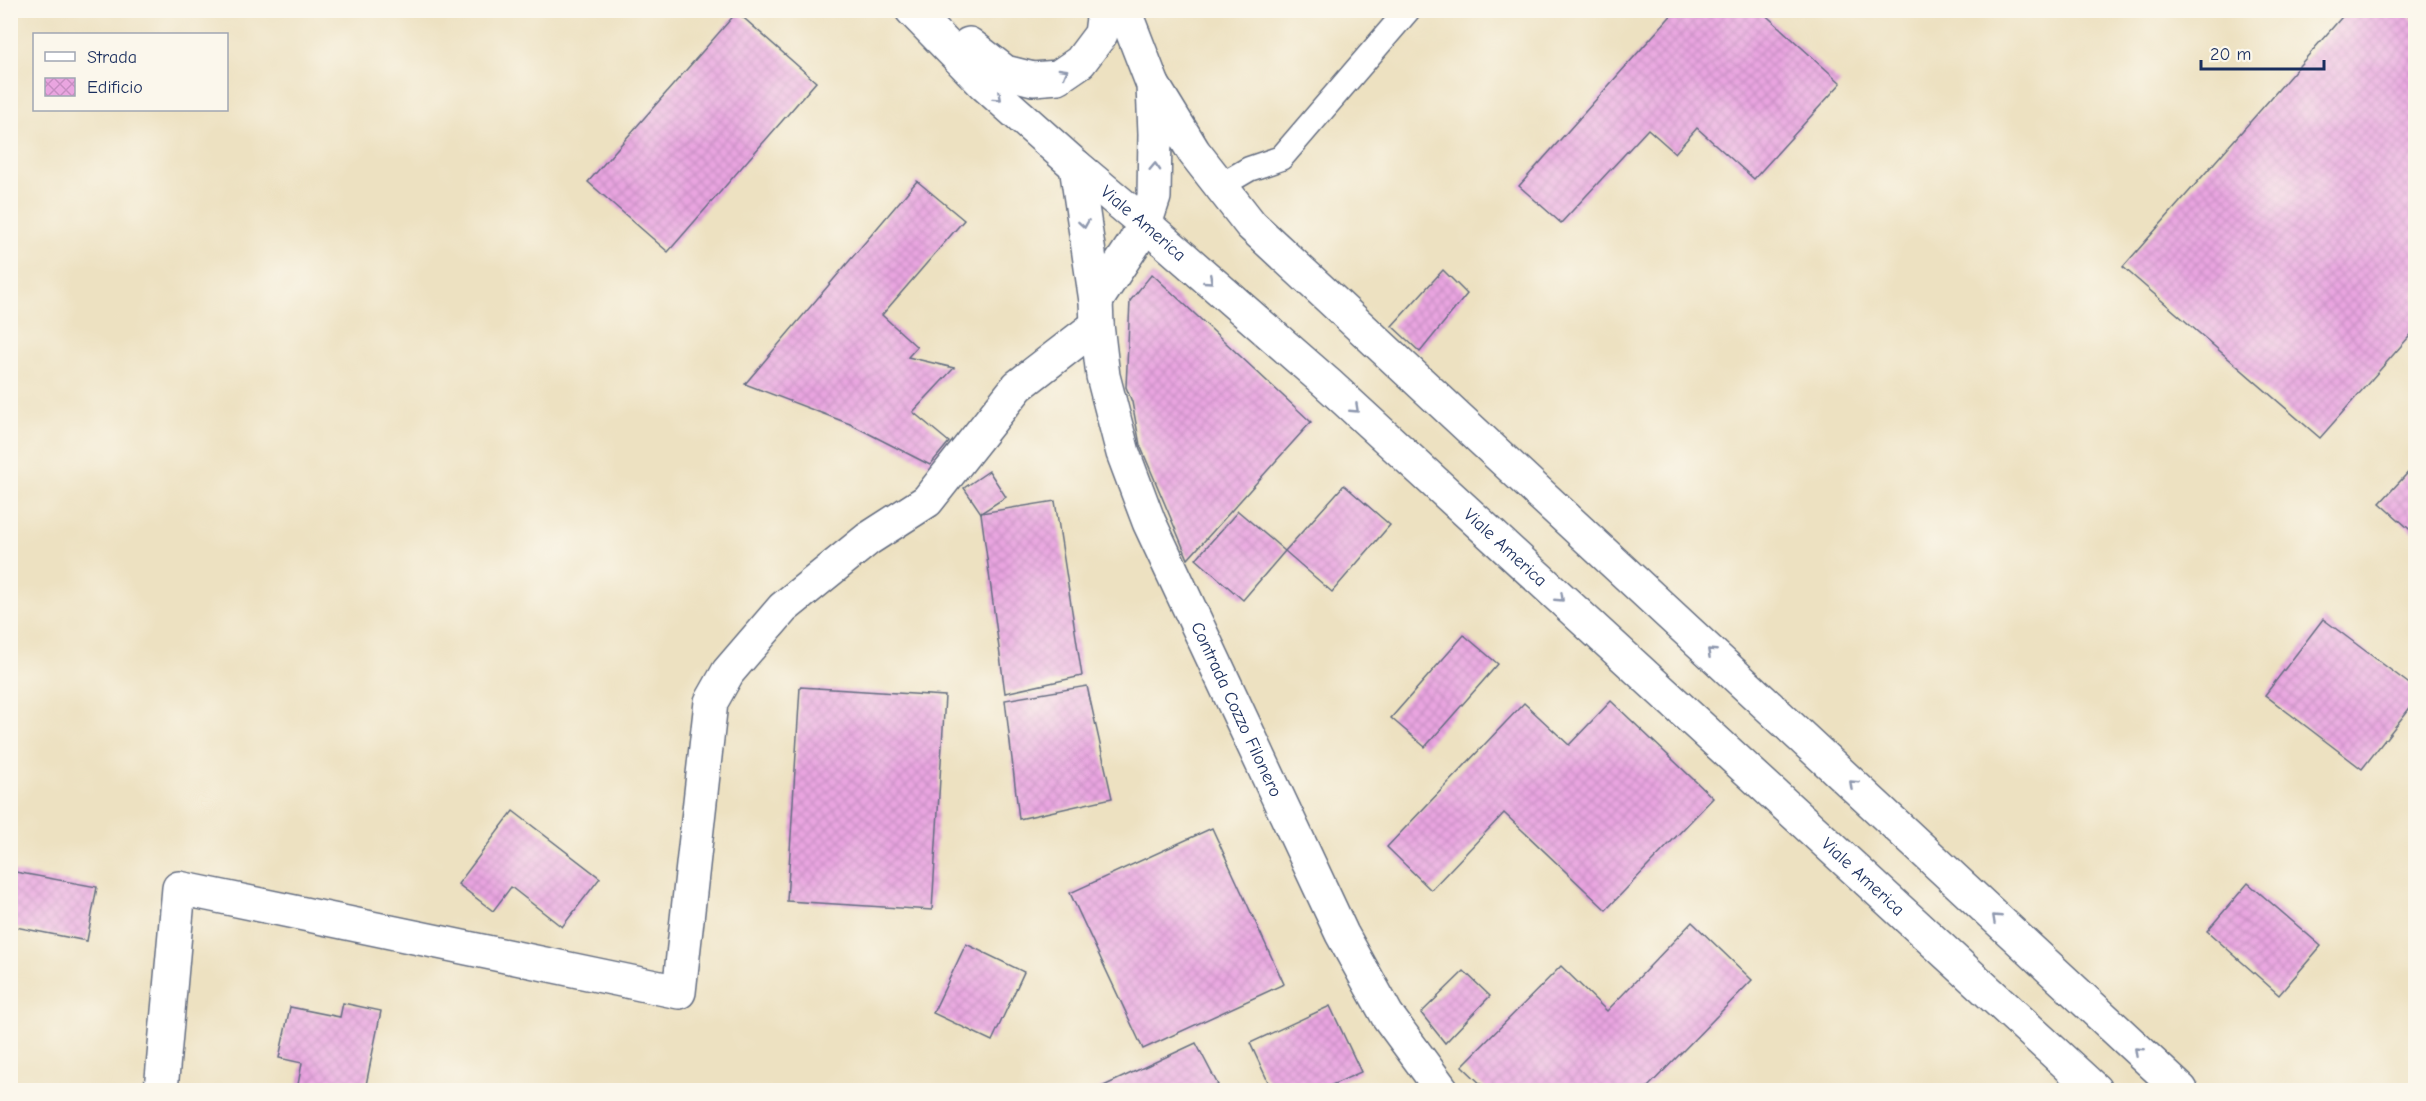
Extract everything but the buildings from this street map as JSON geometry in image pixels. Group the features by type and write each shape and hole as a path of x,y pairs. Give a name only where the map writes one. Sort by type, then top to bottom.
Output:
{"main road":[{"name":"Viale America","path":"912,10 984,84 1328,384 2095,1090"},
{"path":"924,10 1005,72 1033,80 1058,76 1080,62 1101,34 1104,10"},
{"path":"1124,10 1153,85 1194,152 1251,225 2181,1090"},
{"path":"161,1090 179,888 679,992 711,702 728,672 783,608 868,539 927,501 1018,386 1096,313 1145,224 1154,197 1153,85"},
{"name":"Contrada Cozzo Filonero","path":"1076,166 1103,376 1123,453 1149,522 1342,934 1387,1015 1442,1090"}],"lane":[{"path":"1220,186 1249,169 1281,158 1408,10"}]}
